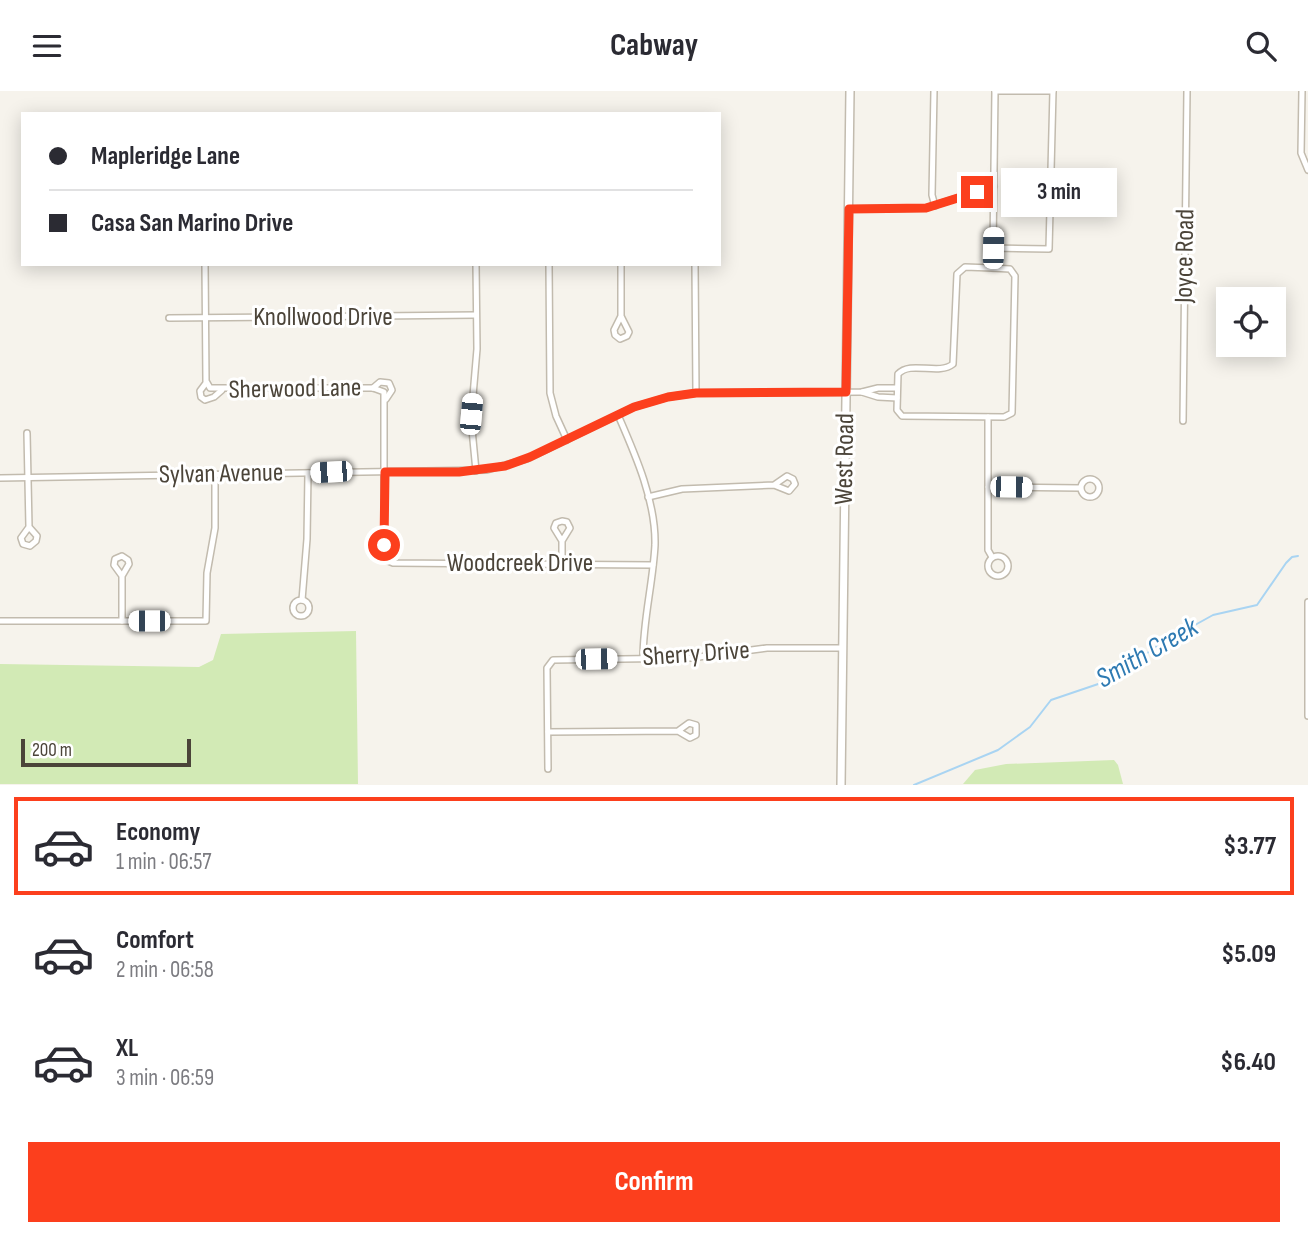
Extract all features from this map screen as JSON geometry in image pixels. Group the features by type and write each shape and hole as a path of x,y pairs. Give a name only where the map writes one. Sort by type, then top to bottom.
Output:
{"street":[{"name":"West Road","path":"841,785 850,91"},
{"path":"934,91 932,195 935,206"},
{"path":"992,268 995,91 1053,91 1049,249 993,248"},
{"name":"Joyce Road","path":"1183,421 1187,91"},
{"path":"1302,91 1305,123 1301,153 1308,170"},
{"path":"849,209 918,209 994,186"},
{"path":"205,266 207,385 200,391 201,397 205,400 222,390"},
{"path":"476,266 477,349 471,419 476,471"},
{"path":"548,266 550,393 556,416 567,440"},
{"path":"621,266 621,316"},
{"path":"695,266 696,393"},
{"path":"965,267 1010,269 1015,276 1012,413 1008,416 988,417 905,417 897,410 897,388 897,378 903,369 944,369 952,365 957,274 965,267"},
{"name":"Knollwood Drive","path":"169,318 476,315"},
{"path":"373,388 380,382 389,383 391,393 386,399 385,472"},
{"name":"Sherwood Lane","path":"207,385 222,390 373,388 383,391 386,399"},
{"path":"862,392 878,388 897,388"},
{"path":"862,392 878,397 897,398"},
{"name":"Sylvan Avenue","path":"0,478 476,471 514,464 656,399 696,393 862,392"},
{"path":"618,415 648,497 654,524 653,565 644,628 643,658"},
{"path":"988,417 988,549 992,557"},
{"path":"27,433 29,527"},
{"name":"Woodcreek Drive","path":"385,472 384,554 388,561 393,563 653,565"},
{"path":"302,600 307,540 308,473"},
{"path":"0,621 206,621 207,573 215,528 215,474"},
{"path":"648,497 674,490 774,485"},
{"path":"988,487 1080,488"},
{"path":"562,541 562,563"},
{"path":"122,576 122,621"},
{"path":"1308,602 1308,716"},
{"name":"Sherry Drive","path":"548,732 547,668 550,662 557,659 696,657 772,648 843,648"},
{"path":"548,769 548,732 678,730"}],"green space":[{"path":"356,631 358,784 0,784 0,664 199,667 213,660 221,634"},
{"path":"1114,760 1123,784 963,784 975,770 1006,764"}],"waterway":[{"name":"Smith Creek","path":"914,785 998,750 1030,727 1051,700 1110,680 1157,646 1213,615 1257,605 1286,563 1292,557 1298,556"}],"route":[{"path":"384,545 385,472 459,472 505,466 530,457 634,407 684,394 846,392 849,209 926,208 977,192"}]}
